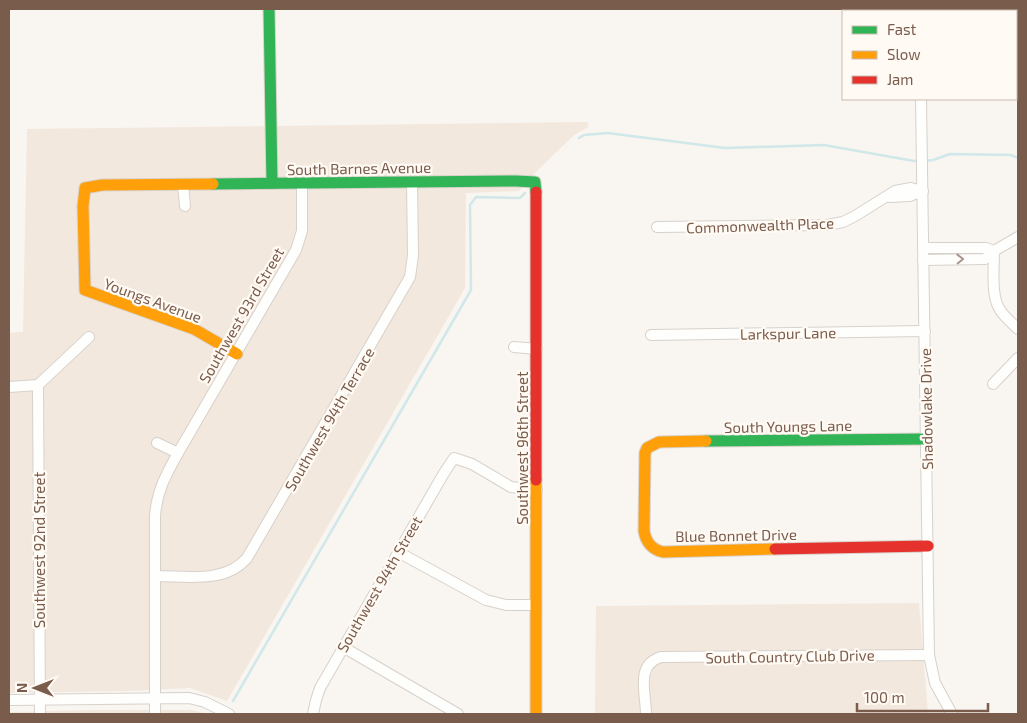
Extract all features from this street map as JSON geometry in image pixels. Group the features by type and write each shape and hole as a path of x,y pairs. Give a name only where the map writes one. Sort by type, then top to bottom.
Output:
{"street":[{"path":"269,9 272,183"},
{"name":"Shadowlake Drive","path":"921,100 929,655 935,684 952,714"},
{"name":"South Barnes Avenue","path":"85,290 83,206 85,188 102,185 516,180 535,182"},
{"name":"Southwest 94th Terrace","path":"156,576 223,575 237,569 247,558 410,277 413,255 412,182"},
{"name":"Southwest 96th Street","path":"535,182 537,203 536,714"},
{"path":"183,184 185,206"},
{"name":"Southwest 93rd Street","path":"155,714 155,516 157,495 178,453 299,245 303,221 302,184"},
{"name":"Commonwealth Place","path":"657,227 827,225 849,219 895,191 911,188 923,191"},
{"path":"924,260 986,259 994,251 1018,238"},
{"path":"924,248 986,248 994,251"},
{"path":"994,251 997,304 1003,314 1018,329"},
{"name":"Youngs Avenue","path":"85,290 194,329 237,354"},
{"name":"Larkspur Lane","path":"651,335 925,331"},
{"path":"9,387 38,385 89,336"},
{"path":"514,348 537,349"},
{"path":"993,384 1018,358"},
{"name":"Southwest 92nd Street","path":"38,385 40,714"},
{"name":"South Youngs Lane","path":"650,446 663,441 926,439"},
{"path":"157,443 178,453"},
{"name":"Blue Bonnet Drive","path":"650,446 646,450 644,457 644,532 648,544 658,551 928,546"},
{"name":"Southwest 94th Street","path":"313,714 320,688 454,458 472,464 511,487 537,490"},
{"path":"398,552 486,600 506,605 536,605"},
{"path":"343,647 458,714"},
{"name":"South Country Club Drive","path":"646,714 644,674 651,661 661,657 929,655"},
{"path":"9,700 176,698 197,700 229,714"}],"shaded area":[{"path":"588,122 588,127 574,135 519,191 466,193 465,288 227,701 190,688 9,693 9,333 23,332 27,129"},
{"path":"919,603 928,714 595,714 596,606"},
{"path":"192,710 207,714 9,714 9,712"}],"waterway":[{"path":"579,138 584,135 608,133 725,148 824,145 919,161"},
{"path":"925,161 950,154 1011,155 1018,158"},
{"path":"233,701 471,290 470,205 476,197 520,198 525,193"}],"traffic: fast":[{"path":"269,9 272,183"},
{"path":"213,184 516,181 535,182 536,192"},
{"path":"706,441 927,439"}],"traffic: slow":[{"path":"213,184 102,185 85,188 83,206 85,290 194,329 237,354"},
{"path":"706,441 659,442 647,448 645,453 644,531 648,542 652,547 663,552 775,549"},
{"path":"536,480 536,714"}],"traffic: jam":[{"path":"536,192 536,480"},
{"path":"775,549 928,546"}]}
